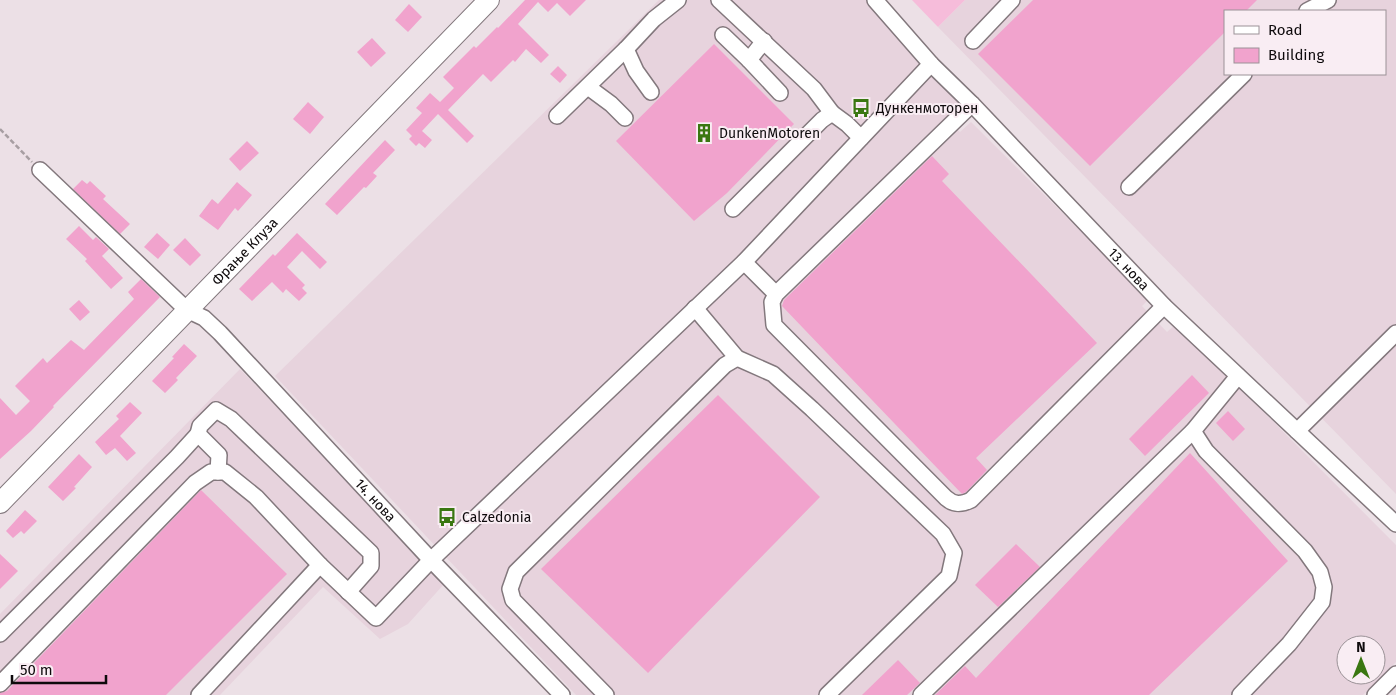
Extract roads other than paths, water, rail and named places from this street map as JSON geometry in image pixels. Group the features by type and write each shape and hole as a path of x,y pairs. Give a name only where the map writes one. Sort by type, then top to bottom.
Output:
{"main road":[{"name":"Фрање Клуза","path":"0,503 489,0"}],"street":[{"path":"558,116 626,50 654,19 678,0"},
{"path":"719,0 814,90 832,113 861,138"},
{"name":"13. нова","path":"875,0 931,64 972,104 1164,306 1396,524"},
{"path":"973,41 1012,0"},
{"path":"1309,10 1328,0"},
{"path":"723,35 780,93"},
{"path":"749,60 764,41"},
{"path":"626,50 636,70 651,92"},
{"path":"0,684 195,483 211,472 225,472 256,497 320,565 376,618 431,560 744,262 931,64"},
{"path":"1130,187 1243,75"},
{"path":"588,87 611,104 625,118"},
{"path":"972,104 776,294 772,302 774,325 946,498 952,503 962,504 974,496 1164,306"},
{"path":"733,209 822,120 832,113"},
{"name":"14. нова","path":"40,170 187,310 204,318 220,333 431,560 562,695"},
{"path":"744,262 776,294"},
{"path":"695,308 737,358 773,374 812,409 943,534 954,553 950,576 827,695"},
{"path":"1297,431 1396,334"},
{"path":"606,695 513,600 510,588 516,572 725,365 737,358"},
{"path":"921,695 1193,431 1238,376"},
{"path":"0,634 177,457 198,434 200,426 216,410 226,415 372,553 371,566 348,592"},
{"path":"1193,431 1206,451 1305,551 1320,572 1324,587 1322,602 1270,666 1240,695"},
{"path":"198,434 219,455 218,472"},
{"path":"199,695 320,565"},
{"path":"1375,695 1396,674"}],"place":[{"name":"Дункенмоторен","path":"861,108"},
{"name":"DunkenMotoren","path":"704,133"},
{"name":"Calzedonia","path":"447,517"}]}
